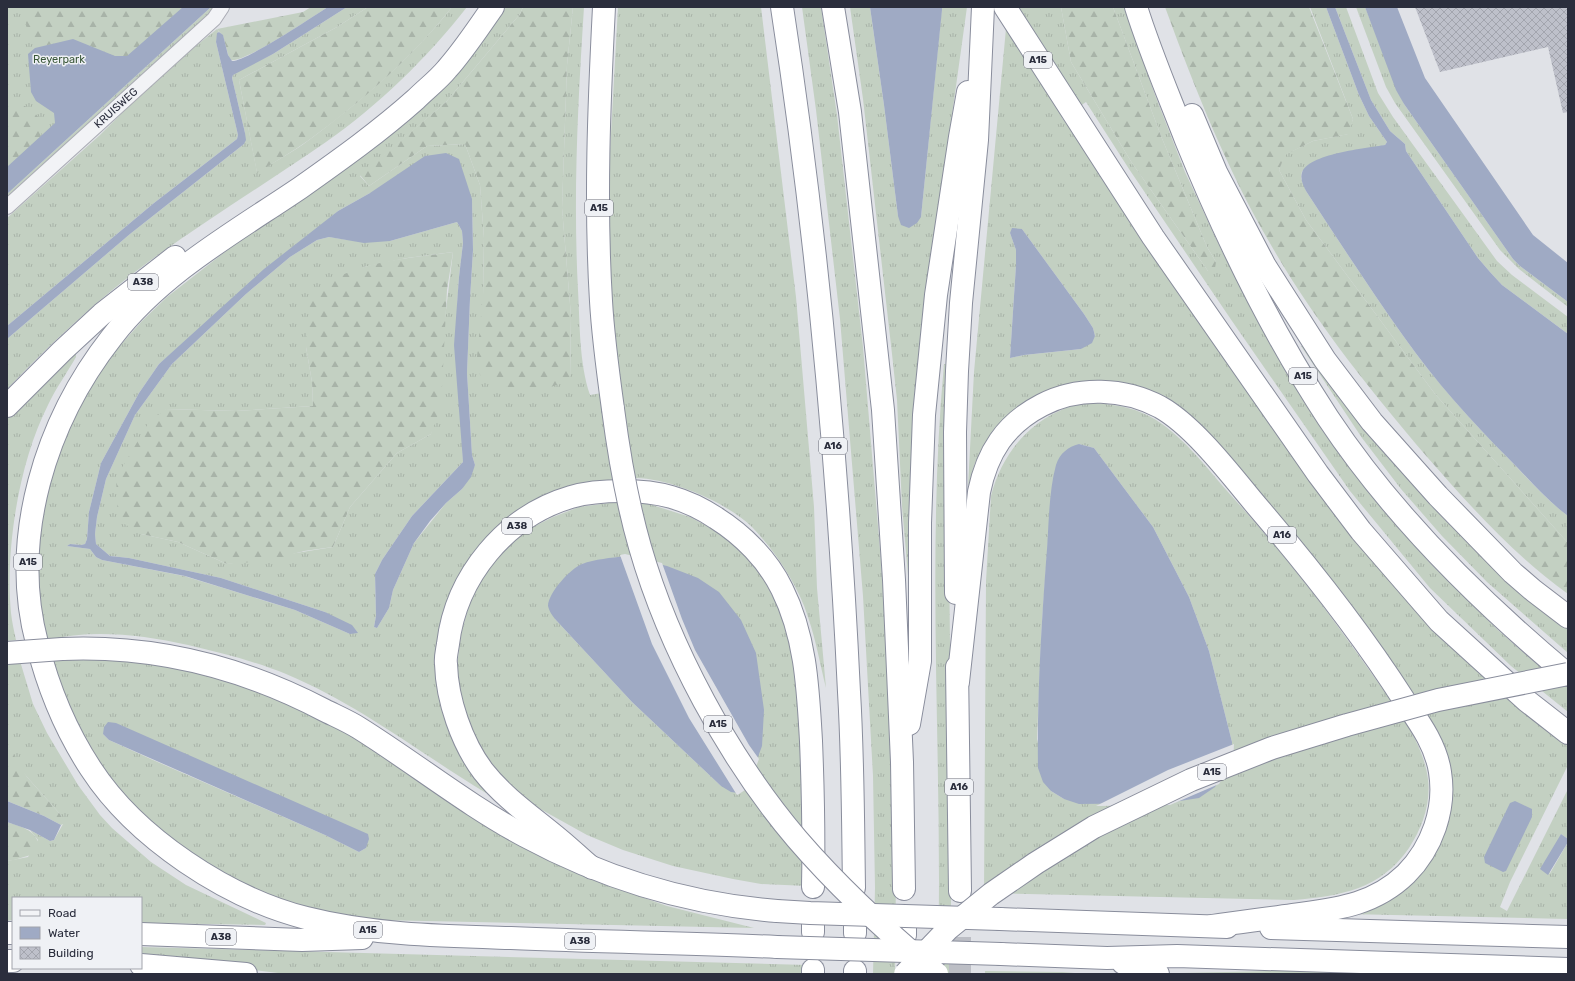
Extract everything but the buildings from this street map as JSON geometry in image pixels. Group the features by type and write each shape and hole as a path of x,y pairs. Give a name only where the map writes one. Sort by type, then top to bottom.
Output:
{"highway":[{"name":"A15","path":"430,936 369,930 306,918 252,899 209,877 164,846 125,812 91,770 65,723 44,674 32,624 28,574 30,522 41,474 60,422 84,376 114,334 150,297 192,262 356,149 389,123 444,73 493,7"},
{"name":"A15","path":"604,7 601,63 599,223 601,301 605,354 622,469 631,510 650,579 666,622 710,712 736,756 763,795 796,838 853,900 890,935 937,974"},
{"name":"A16","path":"782,7 810,224 827,374 837,490 850,695 854,888"},
{"name":"A16","path":"833,7 850,112 883,410 894,580 902,762 904,889"},
{"name":"A15","path":"1005,7 1071,112 1157,243 1318,474 1361,531 1439,621 1527,701 1566,731"},
{"name":"A15","path":"1137,9 1175,72 1216,172 1265,266 1325,360 1372,422 1438,496 1513,573 1568,617"},
{"name":"A15","path":"1137,9 1163,82 1200,173 1243,267 1282,342 1328,418 1373,479 1423,538 1475,593 1528,642 1568,674"},
{"name":"A16","path":"902,762 920,661 920,524 924,415 936,295 960,136 983,12"},
{"name":"A16","path":"960,891 958,682 955,581 955,432 961,302 977,140 983,12"},
{"name":"A38","path":"7,406 62,351 102,314 177,256 300,188"},
{"name":"A16","path":"958,682 979,492 990,456 1008,430 1024,415 1056,398 1079,393 1112,392 1134,396 1158,406 1192,432 1290,545 1364,641 1395,685 1432,744 1437,757 1441,781 1440,807 1432,836 1426,848 1412,868 1387,889 1368,900 1347,907 1212,926"},
{"name":"A38","path":"592,868 507,797 483,770 463,737 451,701 446,664 450,628 462,592 483,556 507,532 540,510 571,497 601,491 646,491 678,498 704,510 732,528 762,558 781,588 790,609 804,654 809,696 814,798 814,887"},
{"name":"A38","path":"7,653 91,648 133,651 182,658 236,672 296,695 358,727 499,821 557,853 592,868 634,883 666,892 722,904 777,911 856,931"},
{"name":"A15","path":"905,974 948,929 991,894 1036,863 1094,827 1191,780 1272,748 1347,725 1438,700 1568,674"},
{"path":"856,931 1000,919 1568,937"},
{"name":"A38","path":"142,934 302,940 430,936 778,947 856,931"},
{"path":"856,931 1001,954 1107,958 1178,956 1568,969"},
{"path":"1107,958 1158,974"},
{"path":"142,965 246,974"}],"street":[{"name":"KRUISWEG","path":"7,207 214,19 222,7"}],"green space":[{"name":"Reyerpark","path":"7,7 188,7 7,182"},
{"path":"20,7 183,7 128,56 115,56 73,39 35,48"},
{"path":"211,7 214,7 206,19 7,200 7,194"},
{"path":"311,7 328,7 264,47 239,59 231,60 229,58 223,36 217,29 303,12"},
{"path":"347,7 368,7 337,27 239,80 257,172 303,144 367,94 420,44 452,7 467,7 436,44 401,80 346,128 151,260 76,321 7,389 7,339 130,234 244,144 245,133 232,78 234,73 273,54"},
{"path":"368,7 452,7 420,44 367,95 309,140 257,173 239,80 337,27"},
{"path":"506,7 523,7 520,14 446,102 360,176 369,186 427,146 465,144 480,185 484,238 483,295 570,380 571,316 562,208 567,65 573,7 584,7 578,113 576,219 582,356 586,382 590,395 619,390 615,372 606,224 618,7 761,7 796,297 814,507 817,588 826,688 816,643 804,605 785,569 761,536 752,527 728,509 682,487 650,479 629,478 608,480 608,484 511,518 440,663 489,790 486,793 364,714 313,686 262,665 226,654 153,638 100,634 47,640 38,593 38,555 47,489 57,455 74,414 108,359 142,321 167,297 277,214 493,26","holes":["370,193 472,199 473,250 467,373 472,455 475,465 462,489 446,503 414,543 393,590 389,608 377,628 374,627 376,616 375,574 382,560 412,516 463,462 457,308 463,243 462,231 457,222 390,241 348,240 329,237 317,240 290,257 246,294 172,364 135,415 106,479 97,517 95,534 96,544 110,556 129,558 221,578 325,612 350,634 295,610 184,576 102,560 96,557 90,549 67,546 70,544 85,544 87,539 89,512 101,463 139,393 159,364 338,211","453,252 431,434 397,453 350,507 333,547 227,564 178,542 141,534 166,409 236,411 313,406 312,382 306,347 364,267 407,258"]},
{"path":"523,7 573,7 567,65 562,208 571,316 570,380 551,387 511,389 480,375 477,357 483,295 484,238 480,185 465,144 427,146 369,186 360,175 446,102 520,14"},
{"path":"802,7 821,7 837,115 863,347 883,586 896,875 895,974 873,974 875,888 873,776 863,596 840,319 816,110"},
{"path":"850,7 870,7 898,216 921,217 942,7 967,7 932,259 922,344 909,508 909,587 902,506 897,400 863,99"},
{"path":"1008,7 1061,7 1071,62 1132,163 1208,271 1216,262 1207,247 1161,136 1113,7 1125,7 1155,95 1185,172 1221,249 1266,334 1366,487 1430,563 1499,631 1532,660 1568,687 1568,712 1511,666 1430,588 1350,491 1232,321 1129,169 1086,102 1062,118 1114,186 1314,476 1568,739 1568,765 1510,882 1500,907 1507,911 1568,789 1568,839 1561,834 1549,875 1568,842 1568,919 1348,914 1408,886 1444,754 1164,398 1139,387 1114,383 1000,429 984,446 975,463 968,487 974,372","holes":["1022,229 1093,328 1095,336 1081,349 1024,355 1010,358 1016,265 1016,250 1010,233"]},
{"path":"1061,7 1113,7 1161,136 1207,247 1216,262 1214,274 1208,271 1132,163 1071,62"},
{"path":"1165,7 1309,7 1353,119 1349,134 1313,141 1285,155 1279,170 1306,220 1435,394 1568,543 1568,594 1530,564 1477,513 1407,433 1325,329 1288,274 1240,188 1200,99"},
{"path":"1310,7 1326,7 1359,95 1369,116 1387,142 1385,145 1302,171 1301,178 1306,191 1379,301 1429,370 1482,432 1538,490 1568,516 1568,543 1435,394 1306,220 1279,170 1284,155 1313,141 1348,134 1353,119"},
{"path":"1335,7 1346,7 1378,93 1393,117 1497,261 1512,275 1568,317 1568,334 1502,285 1478,258 1406,151 1405,144 1390,131 1371,100"},
{"path":"1356,7 1365,7 1404,104 1513,259 1520,266 1568,302 1568,307 1519,269 1500,250 1395,103 1386,87"},
{"path":"217,29 219,32 216,42 238,135 237,139 154,203 7,326 7,218 100,135 192,49"},
{"path":"7,101 21,104 34,112 41,123 41,136 7,167"},
{"path":"453,252 447,290 441,407 431,434 397,453 350,507 333,547 304,551 267,561 227,564 178,542 141,534 118,520 116,478 149,422 166,409 236,411 313,406 312,382 306,347 310,300 332,280 363,267 393,260"},
{"path":"1301,346 1303,346 1397,466 1446,521 1479,553 1568,626 1568,653 1487,582 1442,536 1401,489 1362,438"},
{"path":"76,351 76,357 51,399 38,428 22,479 16,506 10,562 11,613 16,640 7,641 7,414"},
{"path":"944,364 947,364 952,832 950,974 938,974 939,817 935,558 936,493"},
{"path":"1093,403 1129,408 1149,416 1172,431 1192,451 1265,534 1310,590 1389,698 1414,737 1425,765 1428,779 1429,788 1427,807 1422,824 1409,848 1398,862 1386,873 1373,881 1344,893 1294,900 984,893 986,581 991,496 1001,467 1028,432 1039,422 1052,414 1069,407","holes":["1079,444 1094,448 1153,527 1189,597 1209,651 1232,742 1064,799 1051,791 1037,739 1042,621 1051,500"]},
{"path":"616,502 646,503 690,517 728,540 748,559 763,578 777,605 789,634 803,711 807,886 761,884 733,879 673,866 623,850 587,835 524,800 478,751 459,696 457,666 461,634 471,598 484,574 501,552 525,531 553,517 579,507","holes":["625,556 721,786 632,702 555,619 582,564"]},
{"path":"51,657 155,661 246,683 328,722 562,864 613,887 667,906 754,928 375,920 331,914 287,904 249,889 174,844 113,786 82,740","holes":["103,734 366,848 359,852 325,835 109,740"]},
{"path":"20,661 33,704 47,733 78,785 100,815 112,828 151,862 186,885 266,923 265,925 142,923 142,897 12,897 12,920 7,921 7,861 28,857 38,840 30,830 50,841 54,840 63,824 60,814 19,767 7,744 7,663"},
{"path":"7,744 27,777 60,814 63,824 61,825 44,816 7,801"},
{"path":"7,822 27,829 34,835 39,845 34,854 7,861"},
{"path":"142,947 807,965 807,974 286,974 142,959"},
{"path":"1321,970 1363,974 1179,973"},
{"path":"985,971 1062,972 1088,974 985,974"}],"water":[{"path":"183,7 211,7 7,194 7,167 55,123 54,113 36,101 31,92 28,54 35,48 73,39 115,56 127,56"},
{"path":"328,7 347,7 273,54 233,75 232,78 245,133 246,140 244,144 130,234 7,339 7,326 154,203 237,139 238,135 216,42 217,33 219,32 223,35 228,55 232,61 240,59 265,47"},
{"path":"870,7 942,7 921,217 917,223 909,228 901,225 898,216"},
{"path":"1326,7 1335,7 1371,100 1390,131 1405,144 1406,151 1478,258 1502,285 1568,334 1568,516 1545,496 1481,430 1428,369 1379,301 1305,189 1301,175 1306,166 1315,161 1339,153 1385,145 1387,142 1369,116 1359,95"},
{"path":"1365,7 1397,7 1425,78 1533,235 1568,263 1568,302 1520,266 1513,259 1404,104 1396,90"},
{"path":"446,153 459,159 472,199 473,250 467,373 472,455 475,465 471,477 462,489 446,503 430,521 414,543 393,590 389,608 377,628 374,627 376,616 375,574 382,560 412,516 463,462 454,345 463,243 462,231 457,222 390,241 364,243 329,237 317,240 290,257 246,294 172,364 135,415 106,479 97,517 95,534 96,544 110,556 129,558 221,578 325,612 352,625 358,633 350,634 295,610 185,576 102,560 96,557 90,549 67,546 70,544 85,544 87,539 89,512 101,463 139,393 159,364 264,269 338,211 370,193 425,156"},
{"path":"1012,228 1022,229 1084,314 1093,328 1095,336 1092,343 1081,349 1024,355 1010,358 1016,265 1016,250 1010,233"},
{"path":"1079,444 1094,448 1153,527 1189,597 1209,651 1232,742 1231,762 1215,787 1199,798 1167,803 1079,804 1064,799 1051,791 1043,782 1038,768 1038,716 1042,613 1051,488 1056,465 1060,457 1068,449"},
{"path":"625,556 667,566 698,578 719,592 741,620 756,653 764,710 762,746 749,781 738,793 731,792 721,786 632,702 555,619 550,611 548,606 549,601 556,588 577,566 592,561"},
{"path":"108,722 116,723 368,834 369,839 366,848 359,852 325,835 109,740 103,734 104,727"},
{"path":"7,801 44,816 61,825 54,840 50,841 30,830 7,822"},
{"path":"1515,801 1532,809 1532,817 1506,871 1503,872 1485,863 1484,857 1510,803"},
{"path":"1561,834 1568,839 1568,842 1548,875 1540,869"}],"pier":[{"path":"625,554 662,563 695,650 749,745 759,759 750,782 745,790 737,795 689,718 652,644 620,555"},
{"path":"1234,744 1233,763 1219,784 1170,805 1096,806 1168,770"}],"tunnel":[{"path":"960,937 960,974"}]}
